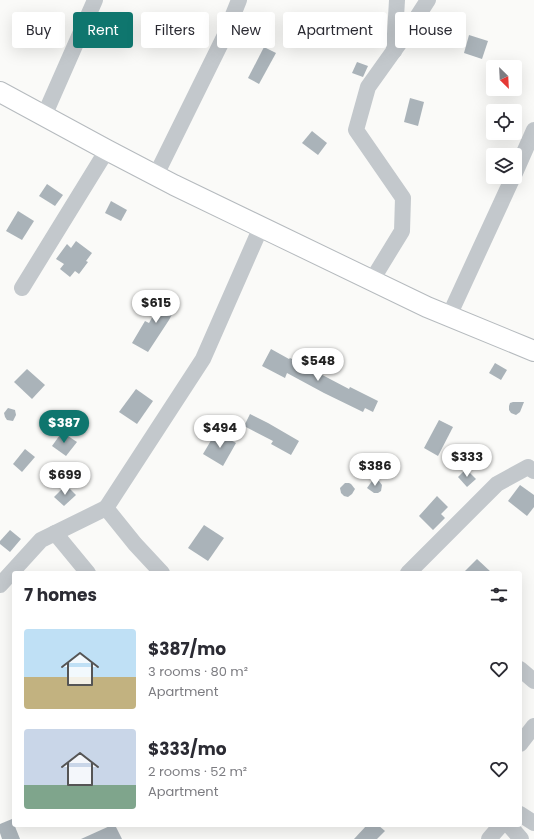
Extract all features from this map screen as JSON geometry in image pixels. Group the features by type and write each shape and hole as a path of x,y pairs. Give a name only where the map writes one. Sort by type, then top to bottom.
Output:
{"main road":[{"path":"0,92 156,176 261,227 428,307 534,351"}],"street":[{"path":"44,116 95,0"},
{"path":"156,176 225,35 239,0"},
{"path":"394,51 397,0"},
{"path":"372,280 402,231 403,198 356,130 368,87 428,0"},
{"path":"522,157 534,130"},
{"path":"22,288 108,150"},
{"path":"449,316 510,184"},
{"path":"13,571 41,540 106,508 203,359 261,227"},
{"path":"410,571 497,484 528,467 534,471"},
{"path":"106,508 135,544 160,571"},
{"path":"55,533 86,571"},
{"path":"0,585 12,572"},
{"path":"522,671 534,681"},
{"path":"522,741 534,726"},
{"path":"522,815 534,823"},
{"path":"489,839 498,827"},
{"path":"512,827 521,839"}],"building":[{"path":"469,35 488,41 482,59 464,53"},
{"path":"263,48 276,53 259,84 248,78"},
{"path":"357,62 368,66 363,77 352,73"},
{"path":"410,98 424,102 418,126 404,122"},
{"path":"312,131 327,143 318,155 302,143"},
{"path":"47,184 63,195 55,206 39,196"},
{"path":"111,201 127,210 121,221 105,213"},
{"path":"18,211 34,221 22,240 6,231"},
{"path":"76,241 92,253 86,261 88,262 79,274 75,271 70,277 60,269 64,264 56,259 67,244 71,248"},
{"path":"165,294 179,301 169,320 148,352 132,343 145,321 149,323"},
{"path":"271,349 349,389 350,387 378,401 373,412 365,408 363,412 287,373 285,378 262,366"},
{"path":"495,363 507,370 501,380 489,373"},
{"path":"27,369 45,385 32,399 14,382"},
{"path":"136,389 153,401 137,424 119,412"},
{"path":"524,402 520,412 516,415 511,413 509,410 510,403"},
{"path":"8,408 15,410 16,415 13,421 7,420 5,417 4,413"},
{"path":"250,414 299,441 291,455 271,444 273,441 244,426"},
{"path":"439,420 453,427 438,456 424,448"},
{"path":"62,432 77,442 66,456 52,446"},
{"path":"216,432 236,443 223,466 203,454"},
{"path":"25,449 35,457 22,472 13,464"},
{"path":"466,469 476,479 467,487 458,477"},
{"path":"372,481 379,481 382,485 381,491 374,493 367,488"},
{"path":"345,483 351,484 355,489 348,497 341,493 340,488"},
{"path":"66,485 76,495 64,506 54,497"},
{"path":"520,485 534,495 534,507 527,516 508,501"},
{"path":"437,496 448,507 441,514 445,518 433,530 419,516"},
{"path":"204,525 224,538 208,561 188,548"},
{"path":"10,530 21,539 10,552 0,544 0,541"},
{"path":"477,559 490,571 465,571"},
{"path":"12,819 12,827 15,827 20,839 2,839 0,824"},
{"path":"108,827 116,827 122,839 81,839"},
{"path":"365,827 380,827 385,831 377,839 354,839"}]}
